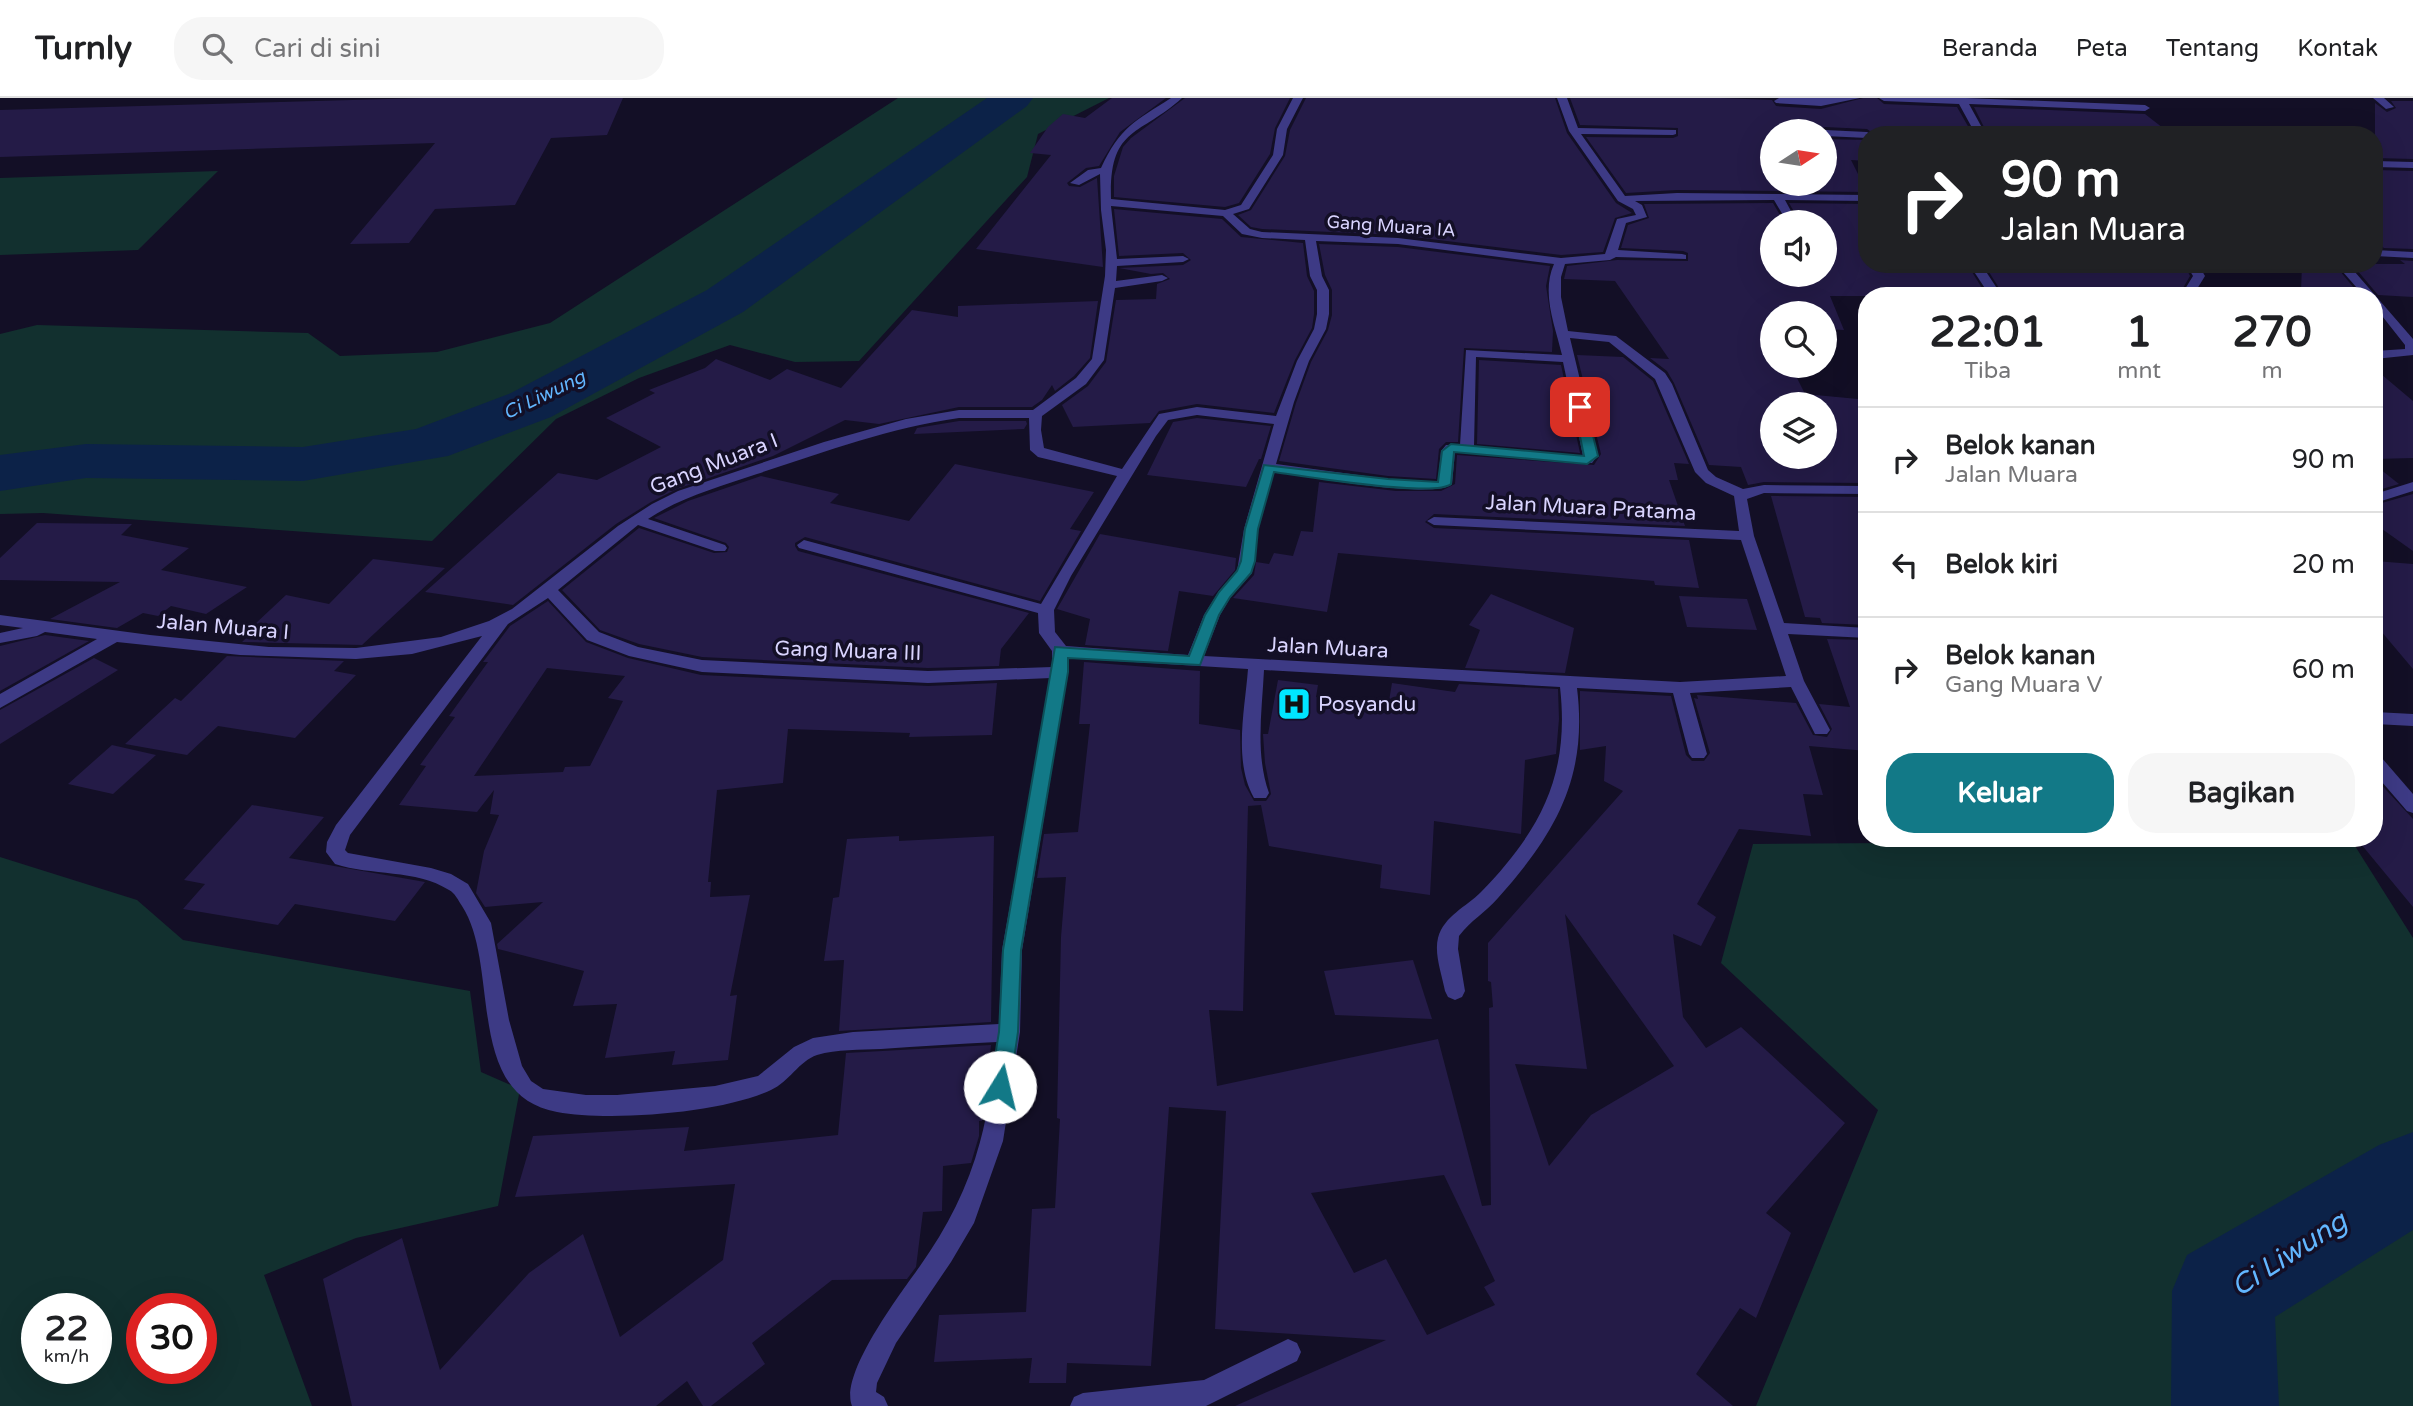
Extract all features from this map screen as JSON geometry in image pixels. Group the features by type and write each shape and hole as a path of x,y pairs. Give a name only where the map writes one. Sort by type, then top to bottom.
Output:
{"street":[{"path":"1126,474 1037,450 1034,430 1036,414 1081,381 1098,360 1112,263 1105,170 1116,146 1130,128 1177,98"},
{"path":"1106,202 1226,213 1245,207 1278,155 1282,129 1298,98"},
{"path":"1562,98 1574,131 1622,199 1638,207 1642,216 1621,221 1612,253"},
{"path":"1779,102 1821,103 1855,98"},
{"path":"1884,98 2145,108"},
{"path":"2378,98 2389,107"},
{"path":"1962,100 1976,126"},
{"path":"1574,131 1673,132"},
{"path":"1838,134 1858,135"},
{"path":"2383,164 2413,165"},
{"path":"2397,165 2413,174"},
{"path":"1075,183 1092,172 1105,170"},
{"path":"1778,197 1785,210"},
{"path":"1622,199 1858,198"},
{"name":"Gang Muara IA","path":"1226,213 1246,232 1310,238 1398,241 1560,261 1604,259 1612,253 1682,257"},
{"path":"1194,661 1212,615 1224,595 1244,573 1251,529 1281,421 1295,378 1320,329 1323,290 1316,276 1310,238"},
{"path":"2383,253 2413,255"},
{"path":"1112,263 1183,259"},
{"path":"1269,467 1388,483 1440,486 1445,484 1449,449 1582,460 1589,458 1591,456 1557,318 1556,269 1560,261"},
{"path":"2350,273 2363,287"},
{"path":"1109,285 1162,278"},
{"path":"2383,310 2411,345 2410,352 2405,354 2383,355"},
{"path":"1563,334 1612,339 1660,376 1702,472 1711,480 1742,494 1765,489 1858,490"},
{"path":"1466,449 1470,353 1568,359"},
{"path":"875,1406 862,1399 864,1382 897,1317 943,1254 966,1215 992,1141 1009,1032 1012,950 1060,661 1047,633 1046,610 1063,576 1150,434 1164,417 1197,411 1281,421"},
{"name":"Gang Muara I","path":"442,643 502,621 549,590 636,520 668,501 695,490 872,432 912,422 961,414 1036,414"},
{"path":"2383,496 2413,486"},
{"path":"1742,494 1740,505 1747,536 1796,681 1821,730"},
{"path":"636,520 720,548"},
{"name":"Jalan Muara Pratama","path":"1434,521 1747,536"},
{"path":"804,545 1046,610"},
{"name":"Gang Muara III","path":"549,590 593,636 635,652 702,666 928,677 1060,661"},
{"name":"Jalan Muara I","path":"0,620 191,646 304,655 384,654 442,643"},
{"path":"502,621 343,830 336,842 335,852 342,859 438,877 457,885 481,921 506,1051 512,1073 524,1090 536,1098 571,1104 639,1104 695,1100 748,1089 777,1077 795,1059 813,1047 855,1041 1009,1032"},
{"path":"1778,628 1858,632"},
{"path":"0,638 31,631 65,629"},
{"path":"0,702 115,636"},
{"name":"Jalan Muara","path":"1060,661 1073,654 1568,684 1680,688 1796,681"},
{"path":"1256,666 1253,760 1255,783 1260,793"},
{"path":"1454,991 1447,940 1457,921 1483,903 1518,864 1549,818 1564,778 1572,736 1568,684"},
{"path":"1680,688 1698,754"},
{"path":"2383,718 2413,720"},
{"path":"2383,771 2413,806"},
{"path":"1083,1406 1206,1393 1288,1352"}],"green space":[{"path":"898,98 1109,98 1038,134 1027,177 859,361 795,362 730,345 639,378 556,419 432,541 43,513 0,514 0,334 37,325 308,333 340,356 437,352 550,323"},
{"path":"218,171 138,250 0,255 0,178"},
{"path":"1858,843 1858,847 2356,847 2413,938 2413,1406 1756,1406 1878,1110 1721,963 1753,844"},
{"path":"0,857 137,900 183,940 470,991 481,1072 520,1089 498,1206 356,1238 264,1275 312,1406 0,1406"}],"building":[{"path":"423,98 623,98 607,135 551,138 515,205 435,209 409,243 350,244 435,143 0,157 0,110"},
{"path":"1112,98 1166,98 1120,132 1099,166 1086,168 1067,183 1069,186 1080,187 1097,178 1103,267 976,249 1051,155 1030,153 1048,127 1063,114 1085,118"},
{"path":"1185,98 1290,98 1275,128 1270,154 1239,203 1225,207 1114,197 1114,176 1123,147 1131,138"},
{"path":"1306,98 1555,98 1567,133 1616,203 1632,213 1615,218 1603,252 1561,255 1398,235 1251,227 1238,215 1251,210 1285,156 1290,130"},
{"path":"1570,98 1772,100 1776,106 1821,109 1863,98 1877,98 1884,104 1957,107 1968,126 1858,126 1858,129 1838,128 1838,119 1760,119 1760,191 1677,190 1626,193 1586,137 1673,138 1678,136 1678,128 1580,125"},
{"path":"2391,101 2413,101 2413,159 2383,158 2383,126 2375,126 2375,103 2387,112 2396,108"},
{"path":"1974,107 2145,114 2160,126 1984,126"},
{"path":"1838,139 1858,140 1858,160 1851,160 1858,174 1858,192 1838,192"},
{"path":"2383,170 2413,171 2413,249 2384,248"},
{"path":"1773,203 1777,210 1760,210 1760,287 1837,287 1837,210 1793,210 1789,203 1858,204 1858,273 1973,273 1981,287 1858,287 1858,296 1830,296 1832,301 1760,301 1760,378 1797,378 1804,392 1760,392 1760,469 1837,469 1837,397 1858,399 1858,483 1764,482 1748,485 1741,467 1709,465 1674,383 1667,371 1650,358 1669,359 1615,281 1564,279 1567,266 1617,260 1688,261 1688,253 1683,251 1621,248 1628,225 1649,218 1644,204"},
{"path":"1114,209 1222,219 1241,237 1303,243 1307,276 1314,291 1312,328 1295,360 1274,413 1197,404 1159,411 1150,423 1073,427 1062,405 1088,386 1106,362 1116,300 1156,299 1157,284 1170,279 1163,273 1151,274 1119,268 1183,265 1191,260 1183,253 1119,256"},
{"path":"1319,244 1398,247 1550,266 1546,286 1553,331 1552,352 1464,348 1458,442 1446,442 1439,449 1436,479 1388,476 1279,461 1296,403 1332,315 1332,290 1325,275"},
{"path":"2400,260 2413,261 2413,297 2383,295 2383,287 2371,287 2360,273 2383,273 2383,264 2405,264"},
{"path":"1990,273 2188,273 2190,276 2184,287 1998,287"},
{"path":"2302,273 2342,273 2353,287 2301,287"},
{"path":"1098,301 1090,358 1074,376 1055,391 1052,385 1042,400 1032,407 959,407 879,424 845,420 773,456 677,489 651,502 616,524 513,605 425,592 558,473 597,480 661,447 606,418 655,393 649,390 705,368 716,359 770,380 787,369 841,388 912,310 958,317 958,306"},
{"path":"1837,313 1844,330 1837,330"},
{"path":"1577,355 1623,357 1653,381 1689,464 1674,463 1678,480 1669,480 1685,526 1434,514 1425,522 1434,528 1689,540 1699,588 1655,585 1654,581 1338,553 1327,612 1233,598 1254,575 1256,562 1269,564 1274,553 1293,556 1301,531 1313,532 1319,482 1396,491 1441,491 1455,484 1457,455 1594,465 1601,454"},
{"path":"1479,360 1561,365 1580,453 1477,444"},
{"path":"2383,376 2413,401 2413,458 2383,459"},
{"path":"1197,418 1271,426 1261,459 1246,487 1147,475 1173,422"},
{"path":"959,421 1026,421 1027,424 1024,429 914,434 917,428"},
{"path":"955,464 1094,492 1070,529 1081,531 1040,601 805,537 795,543 795,546 798,551 1029,613 1001,649 999,666 928,668 702,657 639,644 600,630 562,590 639,528 714,553 727,552 729,547 726,543 654,518 688,501 761,476 839,494 830,503 909,521"},
{"path":"2383,471 2399,484 2383,489"},
{"path":"2413,494 2413,551 2383,530 2383,503"},
{"path":"1771,496 1858,497 1858,625 1822,623 1820,618 1805,617"},
{"path":"37,523 132,524 121,535 189,548 161,570 247,587 206,614 171,606 158,616 143,613 117,628 50,619 120,582 0,580 0,558"},
{"path":"1100,534 1236,558 1235,570 1213,596 1179,591 1168,651 1085,645 1090,619 1057,609"},
{"path":"373,559 445,568 362,645 242,642 260,625 255,624 286,595 329,604"},
{"path":"2383,562 2413,564 2413,669 2383,633"},
{"path":"1491,594 1574,628 1565,673 1465,668 1480,630 1469,625"},
{"path":"1679,596 1747,599 1757,630 1687,627"},
{"path":"548,601 586,642 628,658 701,675 928,686 997,683 992,735 909,737 910,733 788,729 783,783 717,790 708,882 711,882 710,897 750,895 730,996 737,995 728,1060 672,1065 675,1051 605,1058 617,1004 573,1006 584,971 498,949 497,944 543,902 485,907 476,893 484,851 499,815 490,814 494,790 477,812 399,805 426,766 420,765 455,717 449,716 488,662 483,662 510,626","holes":["547,668 625,676 608,698 623,701 590,766 565,767 563,772 474,776"]},
{"path":"45,635 89,641 0,691 0,646"},
{"path":"1827,639 1858,640 1858,750 1809,746 1823,795 1803,794 1811,836 1739,829 1697,904 1716,917 1701,946 1673,934 1683,1017 1706,1048 1741,1027 1845,1123 1766,1213 1791,1233 1756,1318 1740,1308 1696,1374 1733,1406 1235,1406 1386,1340 1215,1329 1226,1111 1169,1107 1151,1366 1067,1363 1066,1383 1029,1383 1032,1358 934,1362 939,1315 1026,1312 1032,1209 1055,1208 1060,1119 1057,1118 1061,937 1066,877 1037,878 1044,834 1078,832 1090,724 1079,724 1084,662 1200,671 1199,724 1240,730 1241,768 1245,785 1254,801 1266,801 1271,794 1263,734 1268,734 1278,680 1318,685 1316,697 1388,707 1392,683 1455,692 1459,684 1558,689 1556,754 1525,760 1521,834 1434,821 1430,895 1380,888 1382,865 1269,846 1261,805 1248,806 1243,1011 1209,1010 1217,1086 1438,1039 1482,1206 1491,1205 1489,1008 1493,1007 1491,982 1488,981 1488,943 1623,791 1604,781 1606,746 1580,750 1580,691 1671,696 1686,755 1692,761 1704,761 1710,753 1694,698 1698,699 1697,695 1796,703 1813,735 1827,737 1832,729 1819,704 1850,707","holes":["1565,914 1674,1066 1591,1115 1549,1166 1515,1064 1587,1069","1444,1175 1495,1281 1484,1287 1495,1305 1427,1335 1386,1259 1354,1273 1311,1193"]},
{"path":"227,656 344,661 334,671 356,675 295,738 218,726 187,755 125,744 175,698 181,701"},
{"path":"94,658 118,670 0,744 0,710"},
{"path":"112,745 156,755 113,794 68,784"},
{"path":"2383,787 2413,819 2413,907 2363,847 2383,847"},
{"path":"252,805 324,817 289,858 425,882 395,921 295,904 278,925 183,909 205,884 184,880"},
{"path":"899,836 899,841 994,836 991,1022 839,1031 844,960 824,961 833,898 839,897 847,839"},
{"path":"1413,960 1432,1019 1335,1015 1324,971"},
{"path":"991,1045 985,1105 971,1163 943,1166 942,1211 923,1212 916,1267 907,1279 832,1280 752,1343 765,1364 711,1406 703,1406 687,1381 656,1406 352,1406 323,1279 402,1238 440,1370 529,1273 583,1234 620,1337 723,1260 735,1184 515,1197 533,1136 689,1127 684,1151 838,1135 846,1053"}],"waterway":[{"name":"Ci Liwung","path":"0,473 86,461 303,464 428,444 531,405 725,301 1013,98"},
{"name":"Ci Liwung","path":"2225,1406 2223,1291 2413,1177"}],"place":[{"name":"Posyandu","path":"1294,704"}],"route":[{"path":"1000,1087 1009,1032 1012,950 1060,672 1060,650 1073,654 1194,661 1212,615 1224,595 1244,573 1251,529 1269,467 1388,483 1440,486 1445,484 1448,451 1453,447 1587,460 1591,456 1580,407"}]}
